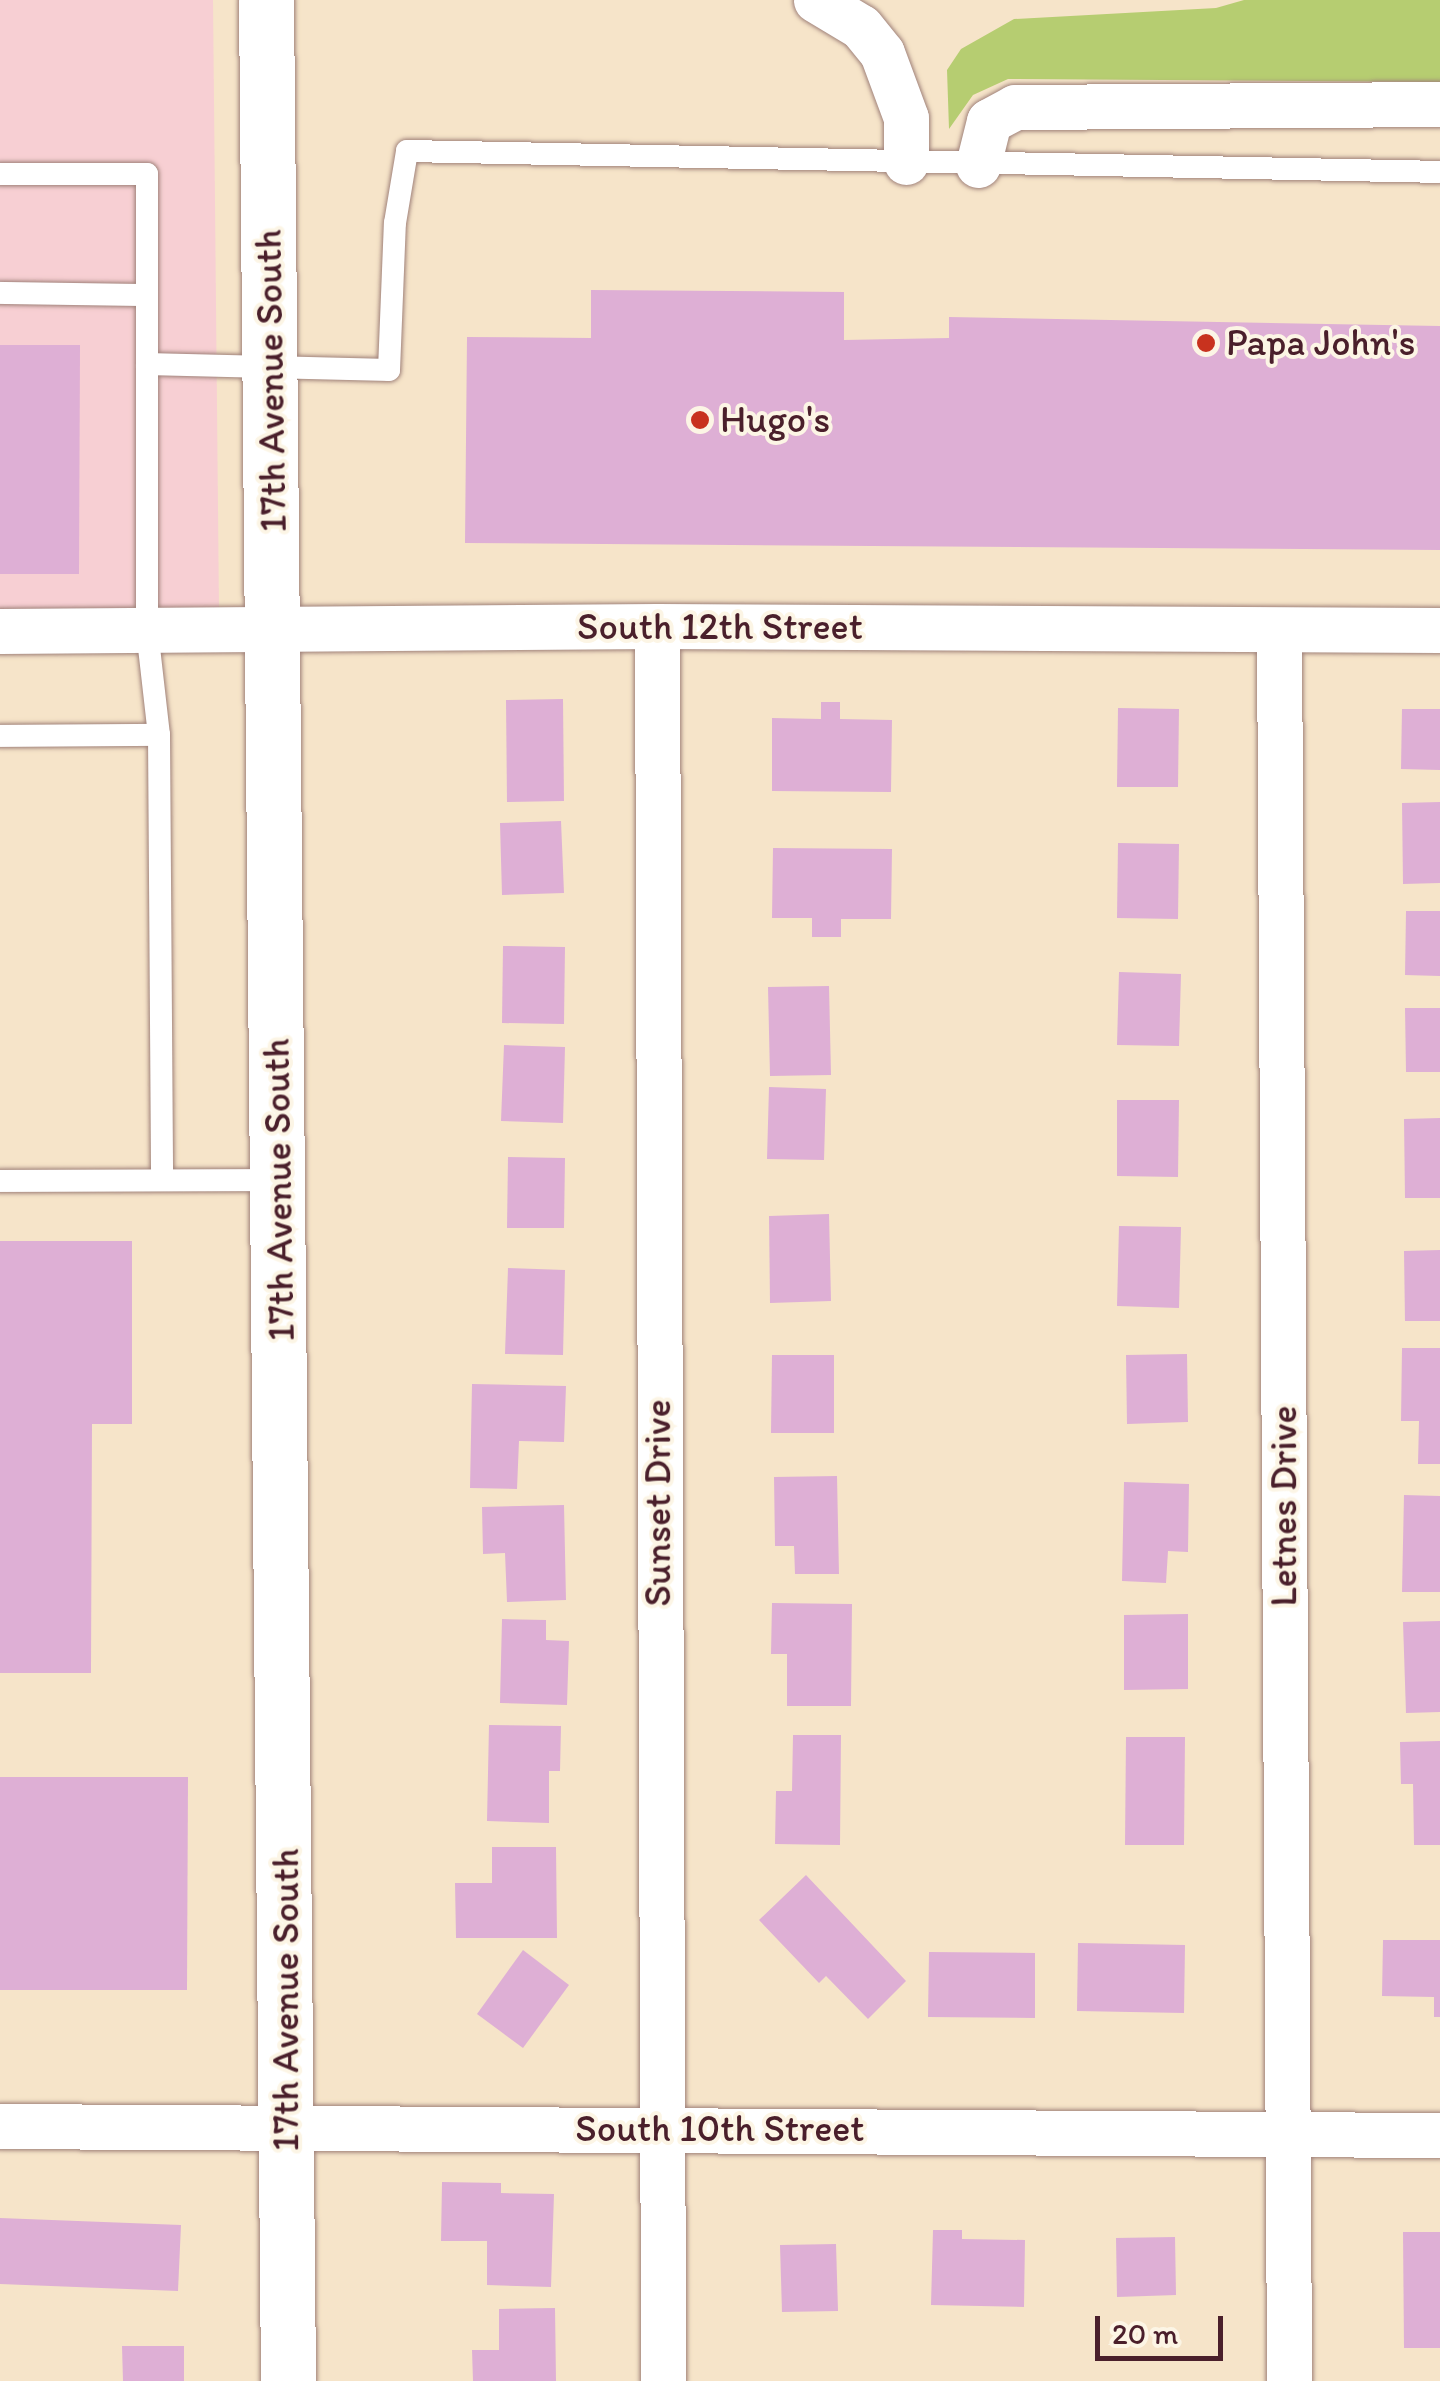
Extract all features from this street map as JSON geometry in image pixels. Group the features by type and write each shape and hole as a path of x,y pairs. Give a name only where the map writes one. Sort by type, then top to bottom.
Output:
{"street":[{"name":"17th Avenue South","path":"266,0 288,2381"},
{"path":"816,0 861,27 882,53 906,118 906,162"},
{"path":"978,165 989,121 1014,107 1440,104"},
{"name":"South 12th Street","path":"0,631 657,626 1440,630"},
{"name":"Sunset Drive","path":"657,626 662,2381"},
{"name":"Letnes Drive","path":"1279,632 1290,2381"},
{"name":"South 10th Street","path":"0,2126 1440,2135"}],"lane":[{"path":"147,364 389,370 395,223 408,151 1440,172"},
{"path":"0,174 147,174 147,630 160,735 162,1180"},
{"path":"0,293 147,295"},
{"path":"0,736 160,735"},
{"path":"0,1181 278,1180"}],"shaded area":[{"path":"0,0 213,0 219,610 0,610"}],"green space":[{"path":"1244,0 1440,0 1440,82 1008,79 973,95 949,129 947,70 961,49 1014,19 1216,8"}],"building":[{"path":"591,290 844,292 844,340 949,338 949,317 1440,326 1440,550 465,543 467,337 591,338"},
{"path":"0,345 80,345 79,574 0,574"},
{"path":"563,699 564,801 507,802 506,700"},
{"path":"821,702 840,702 840,719 892,720 891,792 772,791 772,718 821,719"},
{"path":"1118,708 1179,709 1178,787 1117,787"},
{"path":"1402,709 1440,709 1440,770 1401,769"},
{"path":"1440,802 1440,883 1403,884 1402,803"},
{"path":"561,821 564,893 502,895 500,823"},
{"path":"1118,843 1179,844 1178,919 1117,918"},
{"path":"773,848 892,849 891,919 841,919 841,937 812,937 812,918 772,918"},
{"path":"1406,911 1440,911 1440,976 1405,975"},
{"path":"503,946 565,947 564,1024 502,1023"},
{"path":"1119,972 1181,974 1179,1046 1117,1045"},
{"path":"829,986 831,1075 770,1076 768,987"},
{"path":"1405,1008 1440,1008 1440,1072 1406,1072"},
{"path":"504,1045 565,1047 563,1123 501,1121"},
{"path":"769,1087 826,1089 824,1160 767,1159"},
{"path":"1117,1100 1179,1100 1178,1177 1117,1176"},
{"path":"1440,1118 1440,1198 1405,1198 1404,1119"},
{"path":"508,1157 565,1158 564,1228 507,1228"},
{"path":"829,1214 831,1301 770,1303 769,1216"},
{"path":"1119,1226 1181,1227 1179,1308 1117,1306"},
{"path":"0,1241 132,1241 132,1424 92,1424 91,1673 0,1673"},
{"path":"1440,1250 1440,1321 1405,1321 1404,1251"},
{"path":"508,1268 565,1270 563,1355 505,1354"},
{"path":"1402,1348 1440,1348 1440,1464 1418,1464 1419,1421 1401,1421"},
{"path":"1187,1354 1188,1422 1127,1424 1126,1355"},
{"path":"772,1355 834,1355 834,1433 771,1433"},
{"path":"472,1384 566,1386 564,1442 519,1441 517,1489 470,1488"},
{"path":"837,1476 839,1574 795,1574 794,1546 775,1546 774,1477"},
{"path":"1124,1482 1189,1484 1188,1552 1168,1551 1166,1583 1122,1581"},
{"path":"1404,1495 1440,1496 1440,1592 1402,1592"},
{"path":"564,1505 566,1600 507,1602 505,1553 483,1554 482,1507"},
{"path":"772,1603 852,1604 851,1706 787,1706 787,1654 771,1654"},
{"path":"1188,1614 1188,1689 1124,1690 1124,1615"},
{"path":"502,1619 546,1620 546,1640 569,1641 567,1705 500,1703"},
{"path":"1440,1621 1440,1712 1406,1713 1403,1622"},
{"path":"489,1725 561,1726 560,1771 549,1771 549,1823 487,1821"},
{"path":"793,1735 841,1735 840,1845 775,1844 776,1791 792,1791"},
{"path":"1126,1737 1185,1737 1184,1845 1125,1845"},
{"path":"1440,1741 1440,1845 1414,1845 1413,1784 1401,1784 1400,1742"},
{"path":"0,1777 188,1777 187,1990 0,1990"},
{"path":"492,1847 556,1847 557,1938 456,1938 455,1883 492,1883"},
{"path":"806,1875 906,1981 868,2019 826,1976 819,1983 759,1920"},
{"path":"1383,1940 1440,1940 1440,2017 1434,2017 1434,1997 1382,1996"},
{"path":"1078,1943 1185,1945 1184,2013 1077,2011"},
{"path":"523,1950 569,1985 523,2048 477,2014"},
{"path":"929,1952 1035,1953 1035,2018 928,2017"},
{"path":"442,2182 501,2183 501,2193 554,2194 551,2287 487,2285 487,2241 441,2241"},
{"path":"0,2218 181,2225 178,2291 0,2284"},
{"path":"933,2230 962,2230 962,2239 1025,2240 1024,2307 931,2305"},
{"path":"1403,2232 1440,2232 1440,2348 1404,2348"},
{"path":"1175,2237 1176,2295 1117,2297 1116,2238"},
{"path":"836,2244 838,2311 782,2312 780,2245"},
{"path":"555,2308 556,2381 473,2381 472,2350 499,2350 499,2309"},
{"path":"122,2346 184,2346 184,2381 123,2381"}],"place":[{"name":"Papa John's","path":"1206,343"},
{"name":"Hugo's","path":"700,420"}]}
